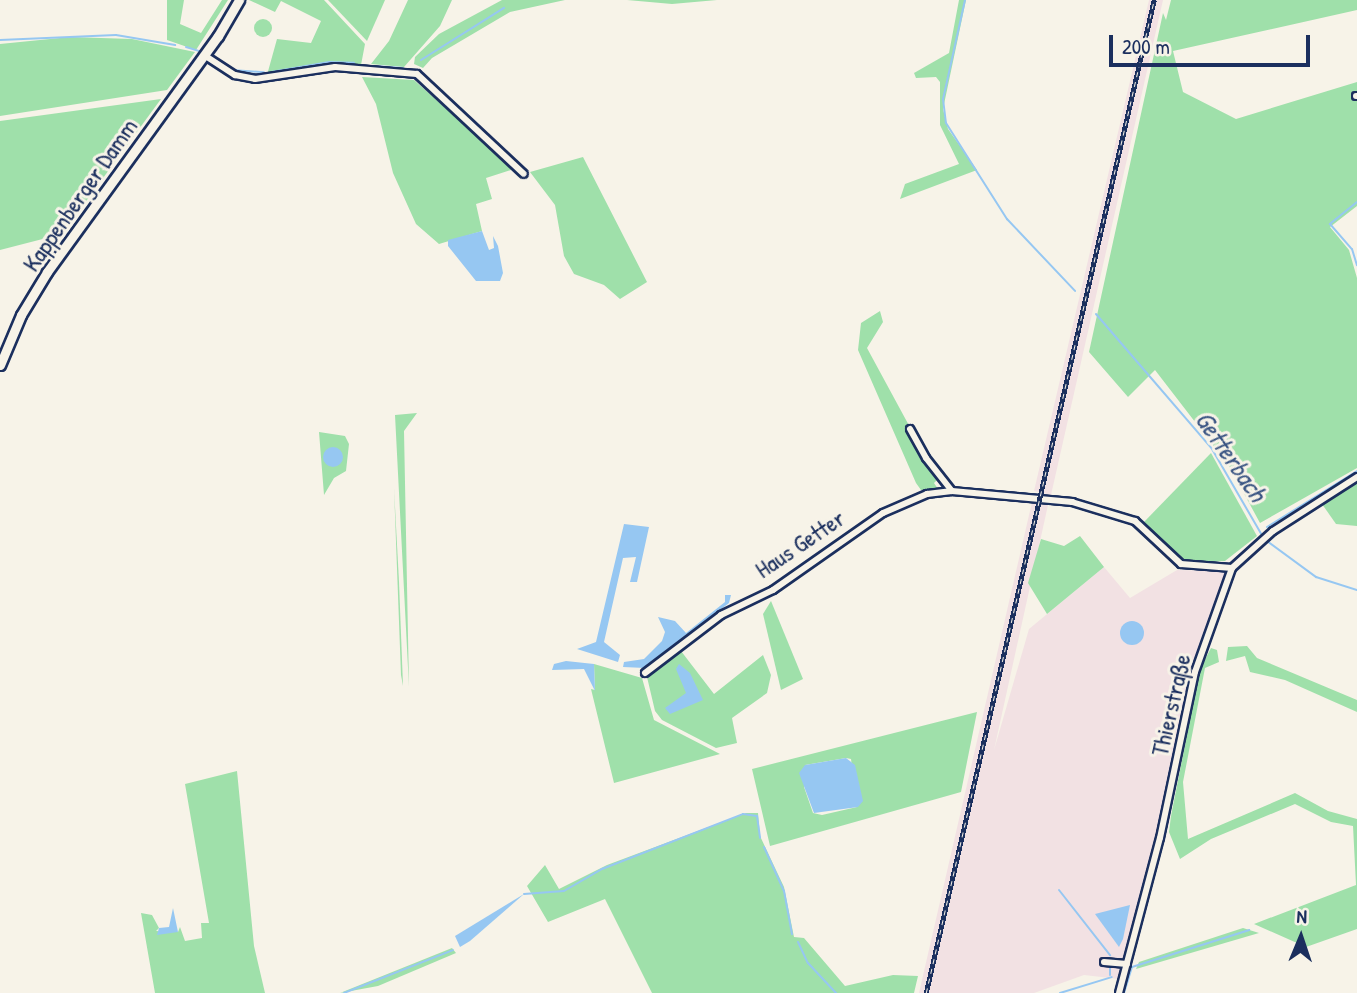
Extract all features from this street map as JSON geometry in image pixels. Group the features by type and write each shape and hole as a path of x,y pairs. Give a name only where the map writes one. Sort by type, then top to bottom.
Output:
{"main road":[{"name":"Kappenberger Damm","path":"0,365 21,315 47,272 204,55 239,0"}],"street":[{"path":"204,55 235,75 256,79 335,67 416,74 524,174"},
{"path":"911,429 926,458 952,491"},
{"name":"Thierstraße","path":"1119,993 1160,838 1195,672 1232,568 1269,534 1357,477"},
{"name":"Haus Getter","path":"645,673 721,615 773,590 883,513 917,497 952,491 1053,499 1096,508 1135,521 1181,564 1232,568"},
{"path":"1104,962 1126,964"}],"shaded area":[{"path":"1149,0 1163,0 1051,495 1034,491"},
{"path":"1032,502 1048,505 994,750 1029,629 1104,567 1130,598 1177,570 1227,571 1209,634 1192,662 1156,841 1119,979 1084,975 1034,993 919,993"}],"green space":[{"path":"167,0 184,0 180,24 201,33 222,0 228,0 196,50 167,40"},
{"path":"249,0 324,0 365,44 361,65 330,64 267,75 277,39 311,43 321,21 281,1 275,12"},
{"path":"328,0 385,0 367,41"},
{"path":"408,0 452,0 440,26 404,67 371,64 389,41"},
{"path":"502,0 565,0 510,12 432,58 423,68 414,64 415,57 439,34"},
{"path":"627,0 717,0 672,4"},
{"path":"959,0 966,0 943,109 948,129 977,170 900,199 905,184 959,164 940,125 940,82 936,77 916,78 914,73 949,53"},
{"path":"1171,0 1357,0 1357,10 1173,51 1183,92 1236,119 1357,82 1357,206 1330,227 1349,250 1357,278 1357,468 1260,523 1229,466 1155,370 1128,397 1089,352 1163,13 1166,20"},
{"path":"263,19 269,22 272,28 269,34 263,37 257,34 254,28 257,22"},
{"path":"70,37 132,39 195,52 167,90 0,116 0,44"},
{"path":"362,77 414,80 514,169 486,178 492,199 476,204 482,231 439,244 416,224 393,173 376,104"},
{"path":"161,99 62,234 0,250 0,121"},
{"path":"583,157 647,282 620,299 604,285 574,274 564,256 555,205 530,172"},
{"path":"880,311 883,322 867,348 938,479 934,483 938,489 921,490 916,483 858,350 861,323"},
{"path":"417,413 404,431 409,687 395,415"},
{"path":"319,432 345,436 349,444 346,471 334,478 324,495"},
{"path":"1211,453 1257,536 1225,561 1189,563 1178,559 1144,522"},
{"path":"1357,483 1357,526 1336,524 1322,504"},
{"path":"394,488 399,582 403,686 401,675"},
{"path":"1080,536 1104,567 1047,614 1028,583 1041,539 1064,546"},
{"path":"771,601 803,679 781,690 763,614"},
{"path":"1247,646 1257,658 1357,700 1357,712 1285,680 1250,672 1245,656 1226,661 1228,647"},
{"path":"1211,648 1217,650 1219,662 1205,668 1183,782 1188,839 1295,793 1328,811 1357,819 1357,929 1306,947 1254,924 1356,885 1353,826 1331,822 1295,804 1211,839 1180,859 1169,832 1171,816 1200,669"},
{"path":"681,651 714,694 763,655 771,675 767,693 732,718 737,743 716,748 662,720 655,711 647,677"},
{"path":"594,664 642,678 654,720 720,754 614,783 591,689 595,690"},
{"path":"977,712 961,792 770,846 752,769","holes":["851,759 857,807 822,815 813,813 804,787 805,765"]},
{"path":"237,771 254,946 265,993 155,993 141,913 152,915 159,928 156,931 178,932 180,927 185,941 202,938 201,923 209,923 185,784"},
{"path":"746,813 758,813 760,836 784,887 794,937 804,938 845,986 893,975 918,976 914,993 652,993 605,899 548,922 527,886 545,865 559,889 607,865"},
{"path":"1243,928 1259,933 1136,969 1139,962"},
{"path":"452,948 456,953 378,986 340,993"}],"water":[{"path":"482,231 489,250 494,248 493,236 498,246 503,273 500,281 476,281 448,246 448,240"},
{"path":"329,447 337,447 343,457 337,467 329,467 323,461 323,453"},
{"path":"624,524 649,527 637,582 630,582 636,557 623,558 604,642 620,655 618,662 577,649 596,642"},
{"path":"725,595 731,595 729,603 645,668 623,667 624,662 644,659 662,641 665,632 658,617 675,621 686,633 725,602"},
{"path":"1132,621 1140,625 1144,633 1140,641 1132,645 1124,641 1120,633 1124,625"},
{"path":"566,661 594,664 595,691 584,669 552,670 554,664"},
{"path":"679,664 690,673 703,700 670,714 665,708 686,693 676,669"},
{"path":"846,758 855,765 863,801 858,807 814,813 799,773 805,765"},
{"path":"524,894 470,941 460,947 455,936"},
{"path":"1130,905 1123,939 1119,947 1095,914"},
{"path":"173,908 178,932 157,935 159,928 169,927"}],"waterway":[{"name":"Getterbach","path":"965,0 943,99 946,123 1007,219 1075,291"},
{"path":"421,60 504,8"},
{"path":"0,40 116,35 175,45"},
{"path":"186,47 199,51"},
{"path":"214,57 224,65"},
{"path":"271,72 329,62 354,63"},
{"path":"374,66 403,68"},
{"path":"232,70 264,72"},
{"path":"1357,202 1330,224 1352,249 1357,265"},
{"name":"Getterbach","path":"1096,314 1212,449 1263,537"},
{"path":"1267,527 1357,471"},
{"name":"Getterbach","path":"1267,541 1316,577 1357,590"},
{"path":"524,894 564,891 602,869 743,814 757,816 760,838"},
{"path":"764,847 784,891 792,934"},
{"path":"1059,890 1110,955"},
{"path":"1124,993 1132,967 1249,930"},
{"path":"798,942 808,963 836,993"},
{"path":"344,993 453,950"},
{"path":"1110,966 1110,975"},
{"path":"1060,993 1112,977"}],"railway":[{"path":"926,993 1154,0"}]}
